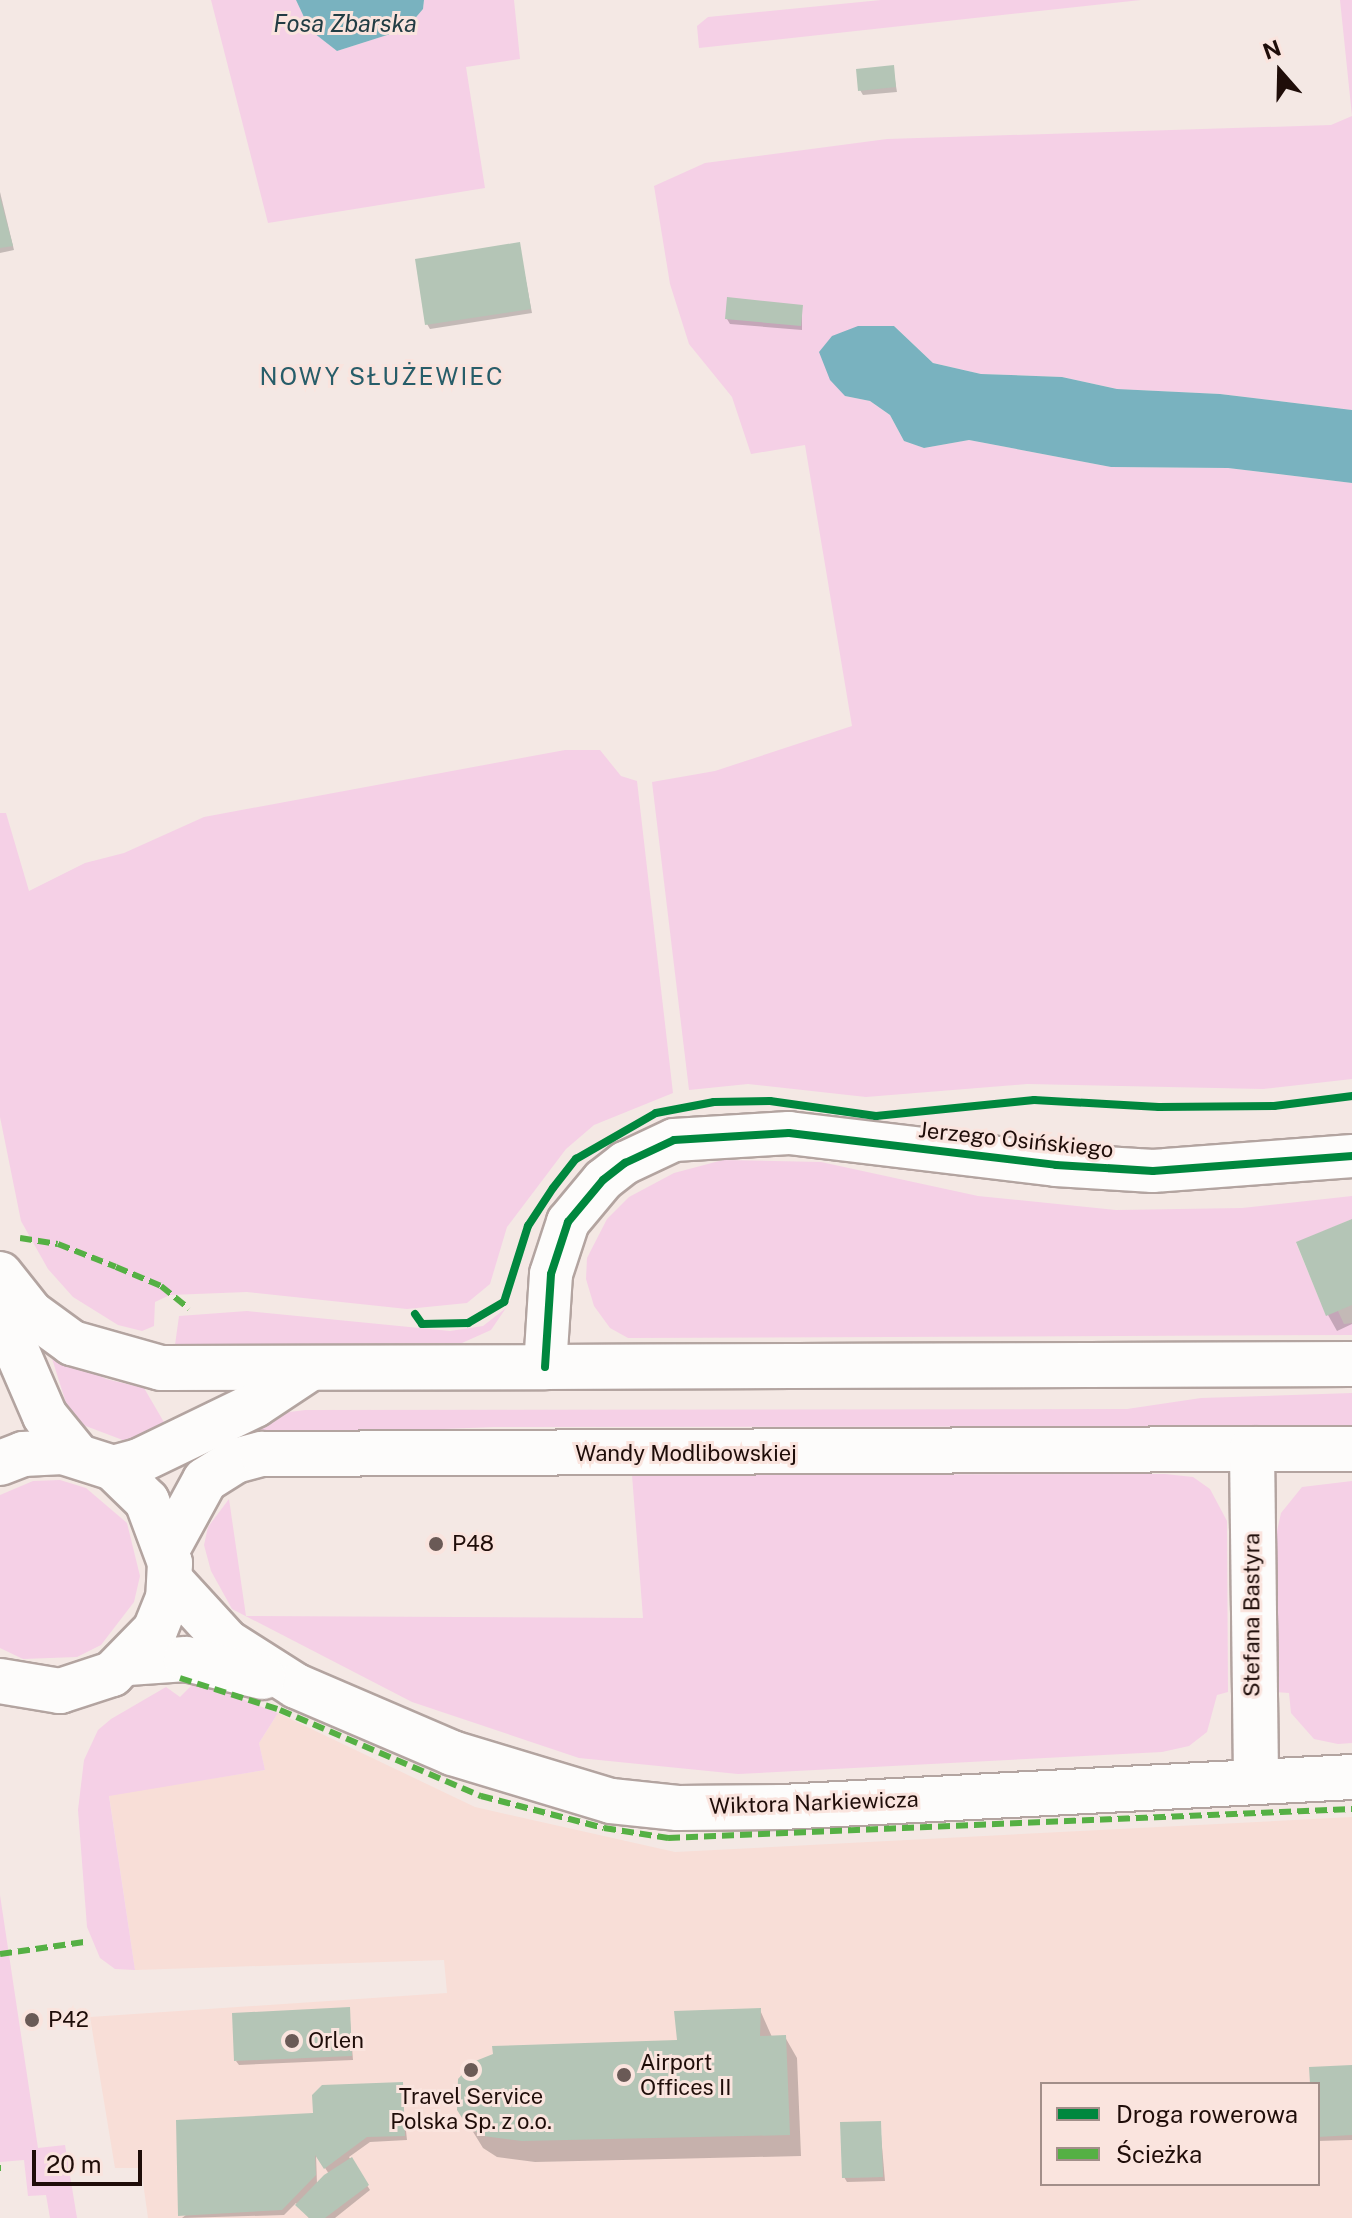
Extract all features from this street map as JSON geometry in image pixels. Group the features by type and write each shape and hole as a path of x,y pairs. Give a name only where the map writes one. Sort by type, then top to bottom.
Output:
{"main road":[{"path":"0,1274 31,1313 72,1343 130,1362 161,1368 1352,1364"},
{"name":"Wiktora Narkiewicza","path":"0,1312 45,1416 94,1461 147,1501 169,1564 227,1642 296,1686 391,1730 518,1777 611,1801 678,1808 1352,1777"},
{"path":"0,1463 43,1451 94,1461 139,1461 255,1405 311,1368"},
{"name":"Stefana Bastyra","path":"1252,1449 1256,1780"},
{"name":"Wandy Modlibowskiej","path":"128,1663 159,1623 169,1564 198,1488 214,1472 262,1454 1352,1449"},
{"name":"Wiktora Narkiewicza","path":"128,1663 186,1659 296,1686"},
{"path":"0,1681 60,1691 95,1682 128,1663"}],"street":[{"name":"Jerzego Osińskiego","path":"545,1367 551,1274 568,1222 614,1172 674,1140 789,1133 1056,1165 1153,1171 1352,1156"}],"shaded area":[{"path":"211,0 296,0 310,30 337,51 406,29 423,9 424,0 514,0 520,59 466,67 485,188 268,223"},
{"path":"881,0 1141,0 699,48 697,26 708,17"},
{"path":"1340,0 1352,0 1352,116"},
{"path":"1352,116 1352,410 1220,394 1117,389 1062,377 981,374 933,363 894,326 845,396 870,401 890,415 904,441 924,448 969,440 1111,467 1228,468 1352,483 1352,1079 1263,1089 1027,1084 866,1097 748,1084 689,1090 652,782 715,771 852,726 805,445 751,454 732,397 689,344 670,284 654,186 705,163 887,139 1331,125"},
{"path":"565,750 600,750 621,776 637,781 673,1093 594,1125 566,1149 507,1227 490,1284 467,1303 407,1309 247,1292 170,1295 155,1302 154,1326 142,1331 118,1325 73,1297 48,1269 21,1221 0,1117 0,813 6,813 29,891 85,863 124,853 204,817"},
{"path":"723,1160 821,1162 978,1196 1116,1210 1242,1208 1352,1196 1352,1219 1296,1243 1326,1315 1338,1311 1344,1324 1352,1323 1352,1335 628,1338 610,1328 594,1306 586,1279 587,1258 607,1219 629,1197 674,1173"},
{"path":"506,1308 491,1330 462,1343 175,1345 179,1316 247,1311 450,1331 483,1326"},
{"path":"49,1349 106,1379 144,1388 168,1429 128,1442 83,1425 66,1403"},
{"path":"1352,1393 1352,1426 494,1427 241,1437 238,1425 265,1415 305,1410 1127,1409 1201,1398"},
{"path":"1165,1474 1193,1477 1210,1489 1227,1521 1228,1692 1217,1695 1207,1732 1189,1746 1162,1752 738,1774 579,1758 412,1702 232,1609 211,1571 204,1545 208,1527 229,1499 246,1616 643,1618 632,1475"},
{"path":"60,1480 86,1488 127,1523 140,1576 134,1602 101,1645 77,1657 23,1659 0,1648 0,1495 33,1481"},
{"path":"1352,1481 1352,1743 1338,1744 1314,1739 1291,1713 1289,1693 1275,1692 1277,1531 1281,1513 1302,1487"},
{"path":"196,1681 278,1713 259,1743 265,1770 109,1796 135,1970 115,1969 100,1958 87,1927 78,1810 84,1760 98,1730 111,1719 166,1687 180,1697"},
{"path":"278,1713 475,1807 675,1852 1352,1817 1352,2218 148,2218 141,2168 115,2168 90,2017 447,1993 444,1960 135,1970 109,1795 265,1770 259,1743","holes":["881,2121 883,2177 842,2178 840,2123"]},
{"path":"0,1895 38,2148 65,2145 77,2218 50,2218 46,2195 28,2196 24,2160 0,2162"}],"water":[{"name":"Fosa Zbarska","path":"296,0 424,0 423,9 406,29 337,51 310,30"},
{"path":"858,326 894,326 933,363 981,374 1062,377 1117,389 1220,394 1352,410 1352,483 1228,468 1111,467 969,440 924,448 904,441 890,415 870,401 845,396 830,380 819,352 832,336"}],"building":[{"path":"894,65 896,87 858,91 856,69"},
{"path":"0,197 13,246 0,248"},
{"path":"520,242 531,309 425,325 415,259"},
{"path":"727,297 803,305 801,326 725,319"},
{"path":"1352,1219 1352,1305 1326,1316 1296,1242"},
{"name":"Orlen","path":"350,2007 352,2056 234,2061 232,2013"},
{"name":"Airport Offices II","path":"761,2008 760,2036 786,2035 790,2135 522,2141 483,2136 468,2127 457,2110 458,2079 473,2062 493,2054 492,2046 677,2040 674,2011"},
{"path":"1352,2065 1352,2135 1320,2137 1320,2082 1310,2082 1309,2067"},
{"path":"403,2082 405,2136 367,2137 324,2169 315,2155 316,2175 282,2210 178,2216 176,2120 313,2113 312,2095 322,2085"},
{"path":"881,2121 883,2177 842,2178 840,2122"},
{"path":"352,2157 369,2185 325,2218 309,2218 295,2205 324,2175"}],"marked path":[{"path":"20,1238 58,1244 116,1267 161,1286 189,1309"},
{"path":"180,1678 280,1710 481,1796 604,1828 668,1838 1352,1809"},
{"path":"0,1954 84,1942"}],"cycle path":[{"path":"415,1314 422,1324 468,1323 504,1302 528,1226 576,1159 656,1113 714,1102 770,1101 876,1116 1034,1100 1159,1107 1274,1106 1352,1096"},
{"path":"545,1367 551,1274 568,1222 603,1180 625,1163 674,1140 789,1133 1056,1165 1153,1171 1352,1156"}],"place":[{"name":"P48","path":"436,1544"},
{"name":"P42","path":"32,2020"},
{"name":"Orlen","path":"292,2041"},
{"name":"Travel Service Polska Sp. z o.o.","path":"471,2070"},
{"name":"Airport Offices II","path":"624,2075"}],"district":[{"name":"NOWY SŁUŻEWIEC","path":"382,377"}]}
